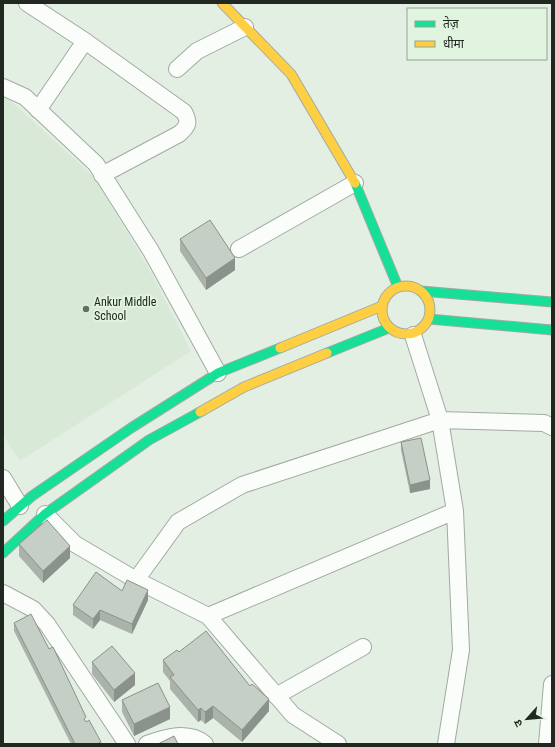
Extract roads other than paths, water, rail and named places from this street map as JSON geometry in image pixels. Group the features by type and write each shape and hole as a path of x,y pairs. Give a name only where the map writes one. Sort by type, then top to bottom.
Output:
{"street":[{"path":"27,3 86,41 184,112 188,121 187,127 179,134 102,175"},
{"path":"222,3 291,74 355,183 398,287"},
{"path":"177,69 197,51 245,27"},
{"path":"38,110 86,41"},
{"path":"3,87 25,97 96,164 150,251 218,373"},
{"path":"239,249 355,183"},
{"path":"3,521 32,496 131,428 218,373 382,306 388,294 398,287 406,286 421,291 552,302"},
{"path":"382,306 389,328 396,333 413,335 425,326 429,319 430,304 421,291"},
{"path":"429,319 552,330"},
{"path":"3,553 46,514 149,440 244,387 389,328"},
{"path":"413,335 440,420 455,511 461,650 446,744"},
{"path":"136,580 178,522 242,484 440,420 544,423 552,427"},
{"path":"3,478 20,506"},
{"path":"208,616 455,511"},
{"path":"46,514 75,544 136,580 208,616 293,715 338,744"},
{"path":"3,592 33,609 47,624 122,743"},
{"path":"276,696 363,647"},
{"path":"547,744 552,684"},
{"path":"147,744 161,738 178,736 197,738 205,744"}],"place":[{"name":"Ankur Middle School","path":"86,309"}]}
